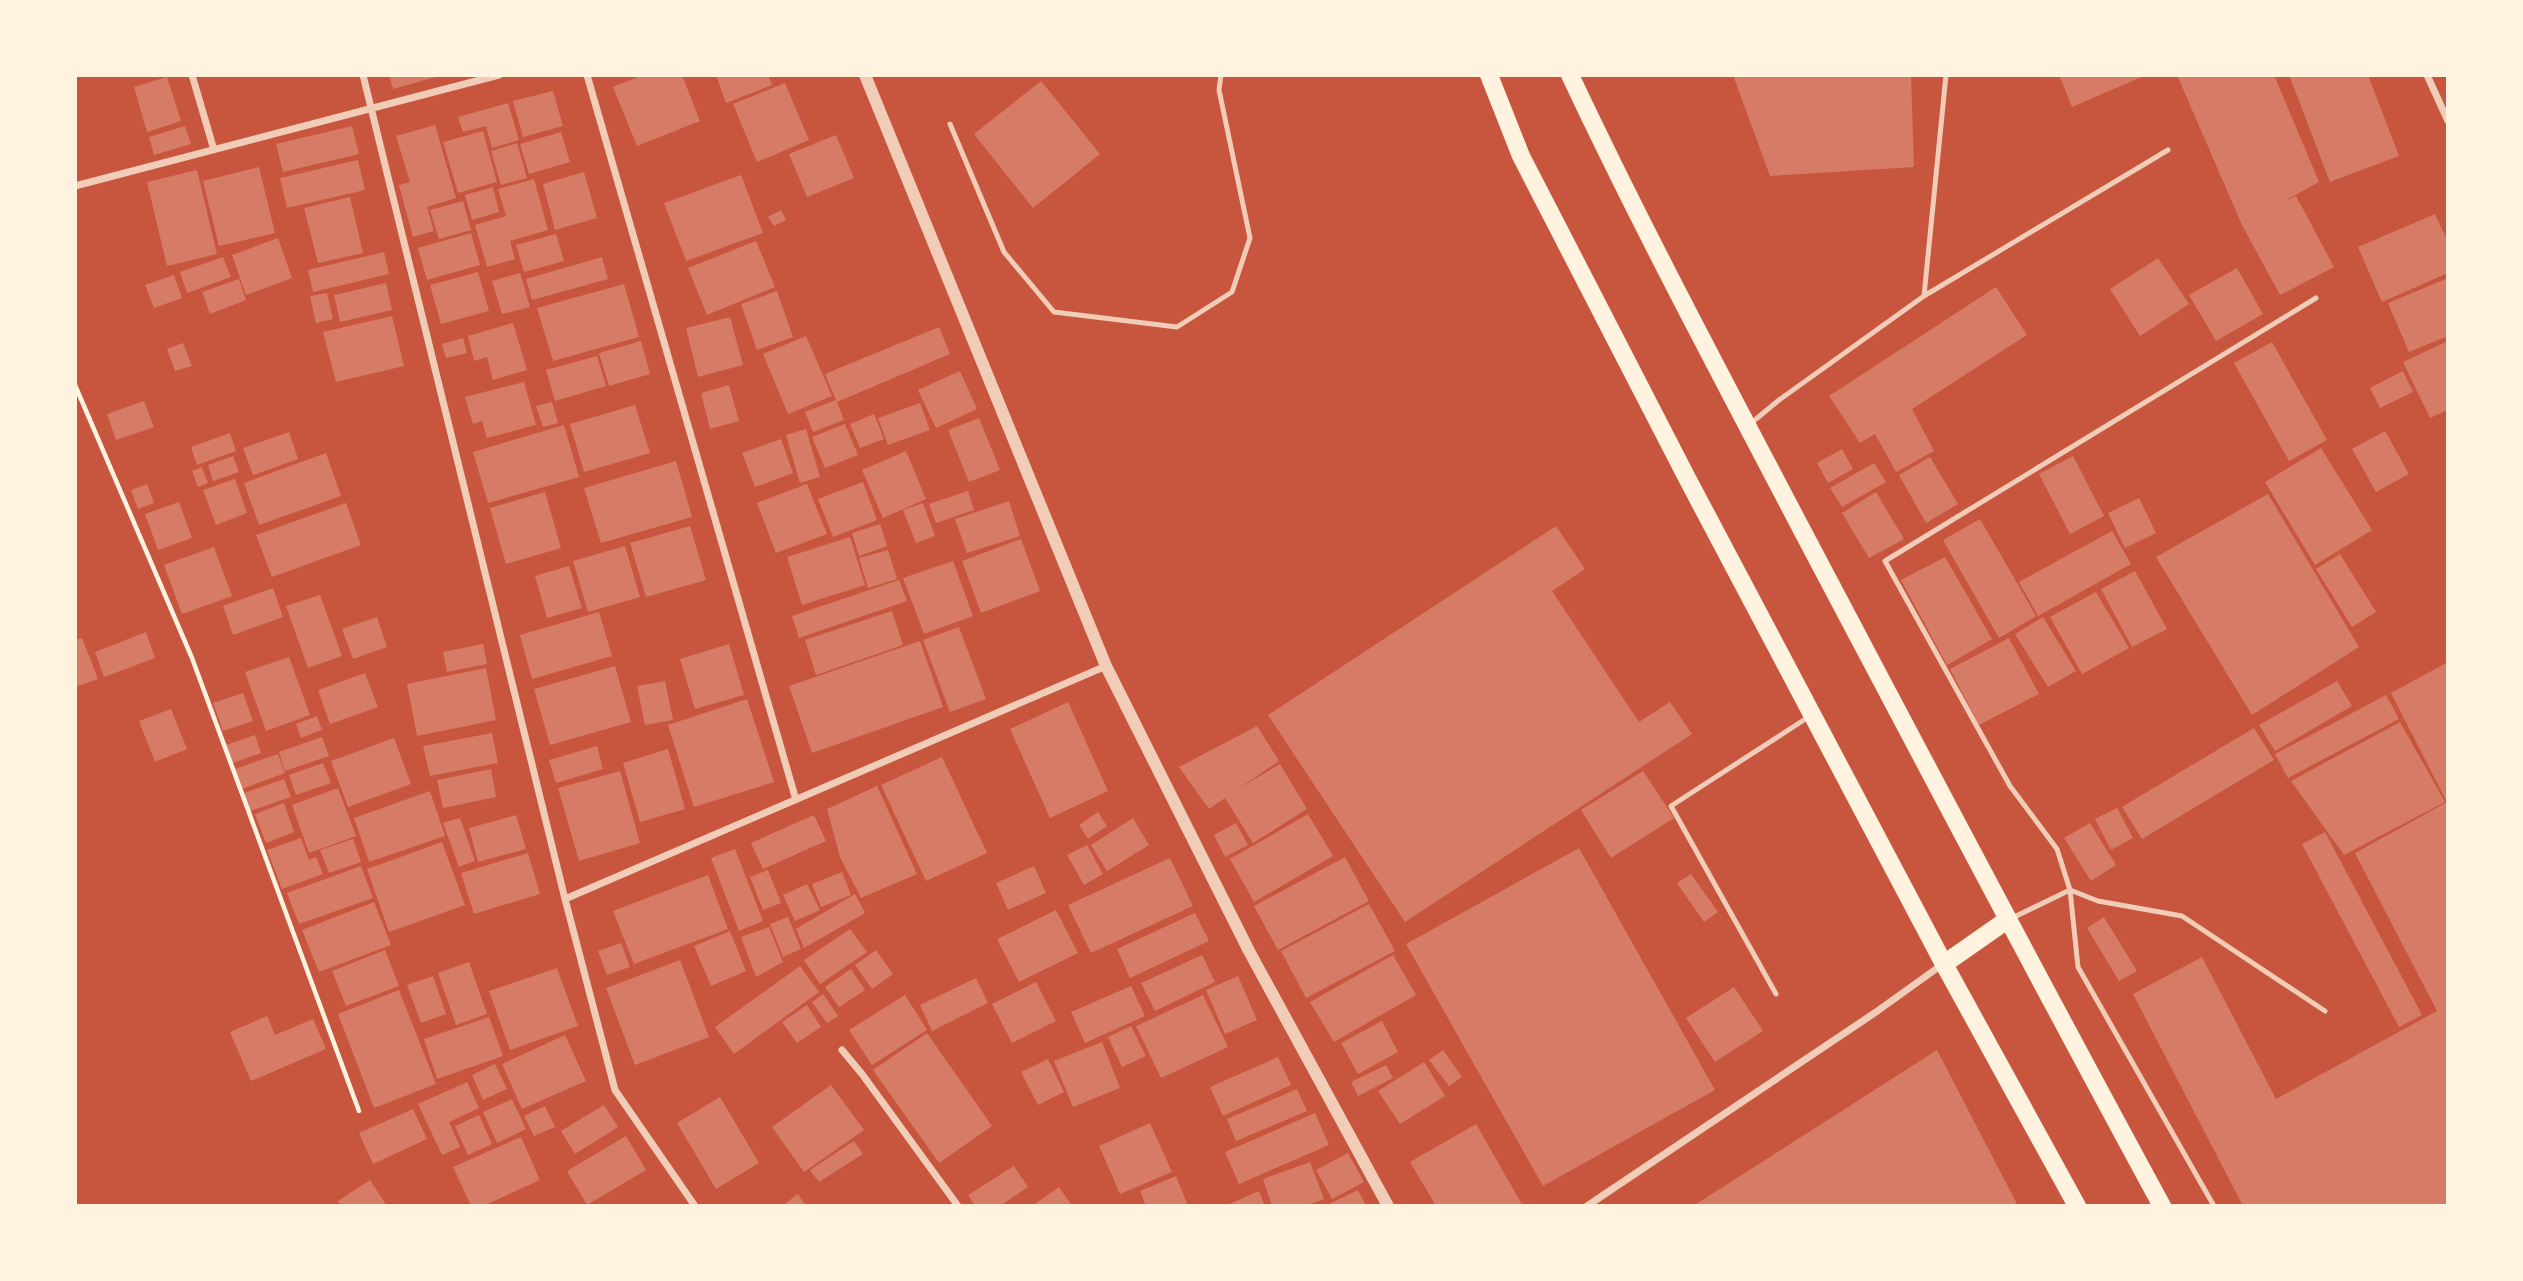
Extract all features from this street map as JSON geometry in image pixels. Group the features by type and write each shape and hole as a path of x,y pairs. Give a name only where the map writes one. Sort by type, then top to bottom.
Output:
{"main road":[{"path":"1489,75 1527,168 1687,478 1944,964 2077,1206"},
{"path":"1570,75 1618,178 2007,920 2162,1206"},
{"path":"1944,964 2007,920"}],"street":[{"path":"192,75 214,150"},
{"path":"363,75 565,899 615,1090 695,1206"},
{"path":"75,186 499,75"},
{"path":"587,75 796,800"},
{"path":"865,75 1106,666 1249,951 1388,1206"},
{"path":"2427,75 2448,121"},
{"path":"565,899 1106,666"},
{"path":"1587,1206 1876,1013 1944,964"},
{"path":"842,1050 958,1206"}],"lane":[{"path":"950,124 1004,252 1054,312 1177,327 1232,292 1250,238 1219,90 1221,75"},
{"path":"1924,296 1946,75"},
{"path":"1748,426 1779,400 1924,296 2168,150"},
{"path":"2214,1206 2078,967 2070,890 2057,849 2010,786 1885,561 2316,298"},
{"path":"1776,994 1671,806 1814,714"},
{"path":"2007,920 2070,890 2098,901 2182,916 2325,1011"}],"path":[{"path":"75,385 192,658 359,1111"}],"building":[{"path":"389,75 439,75 439,76 393,89"},
{"path":"643,75 682,75 700,121 637,146 613,87"},
{"path":"716,75 768,75 772,85 726,103"},
{"path":"1733,75 1911,75 1914,167 1770,176"},
{"path":"2059,75 2146,75 2072,107"},
{"path":"2177,75 2274,75 2319,182 2283,202 2296,196 2334,267 2280,295 2242,225"},
{"path":"2289,75 2368,75 2399,156 2330,182"},
{"path":"167,77 181,121 147,132 134,87"},
{"path":"1041,81 1100,154 1033,208 974,134"},
{"path":"785,83 809,140 757,162 733,104"},
{"path":"553,91 563,126 523,137 513,101"},
{"path":"508,103 519,140 492,148 486,126 463,132 458,117"},
{"path":"435,125 456,198 427,207 434,231 413,237 399,185 410,182 396,136"},
{"path":"185,126 191,144 154,155 149,137"},
{"path":"352,126 359,154 283,172 276,144"},
{"path":"483,131 497,182 458,193 443,142"},
{"path":"561,132 570,162 529,174 520,144"},
{"path":"836,135 854,178 807,197 789,154"},
{"path":"517,143 527,178 501,185 491,151"},
{"path":"358,160 365,190 287,208 280,178"},
{"path":"259,167 275,233 219,246 203,181"},
{"path":"197,170 217,254 167,266 147,182"},
{"path":"584,172 597,218 555,230 543,184"},
{"path":"741,175 763,233 686,261 664,203"},
{"path":"534,179 548,230 510,241 515,259 487,267 475,225 506,216 498,189"},
{"path":"493,187 499,212 472,220 465,195"},
{"path":"350,197 363,253 318,263 304,208"},
{"path":"463,201 471,230 439,239 430,210"},
{"path":"781,210 786,220 774,226 768,217"},
{"path":"2435,214 2448,242 2448,273 2382,302 2358,247"},
{"path":"471,233 480,265 427,280 418,248"},
{"path":"556,234 564,261 524,272 516,245"},
{"path":"278,238 292,278 246,295 232,255"},
{"path":"756,241 775,287 707,315 688,268"},
{"path":"384,252 389,274 313,292 308,270"},
{"path":"223,257 231,277 187,293 180,272"},
{"path":"602,257 608,279 532,300 526,279"},
{"path":"2158,258 2189,304 2140,336 2110,289"},
{"path":"2237,268 2263,314 2216,341 2189,295"},
{"path":"478,272 489,311 441,324 430,285"},
{"path":"520,273 530,307 502,314 492,281"},
{"path":"174,275 182,298 154,308 145,285"},
{"path":"2448,278 2448,336 2409,352 2388,303"},
{"path":"239,279 246,300 210,314 202,292"},
{"path":"386,283 392,310 340,322 334,295"},
{"path":"624,284 639,337 553,361 537,308"},
{"path":"1996,287 2027,335 1912,409 1934,451 1896,472 1875,434 1860,443 1829,396"},
{"path":"777,291 793,337 757,350 741,304"},
{"path":"327,293 333,319 316,323 310,296"},
{"path":"392,316 404,366 336,382 323,332"},
{"path":"730,317 743,365 698,377 686,328"},
{"path":"513,323 527,370 493,380 487,357 474,361 468,336"},
{"path":"939,327 950,354 837,402 844,420 813,432 805,412 836,400 825,374"},
{"path":"806,336 832,396 788,414 763,354"},
{"path":"463,338 467,353 446,358 442,344"},
{"path":"641,341 650,374 609,386 599,353"},
{"path":"2448,341 2448,410 2430,418 2403,362"},
{"path":"2272,342 2327,440 2289,461 2234,363"},
{"path":"183,343 192,366 175,371 167,349"},
{"path":"597,356 606,386 555,401 546,370"},
{"path":"960,371 977,409 936,428 918,390"},
{"path":"2403,371 2413,392 2380,408 2370,388"},
{"path":"524,382 536,425 487,438 482,421 473,424 465,397"},
{"path":"729,385 739,421 710,429 701,393"},
{"path":"144,401 154,427 116,440 107,414"},
{"path":"552,402 558,423 543,427 536,406"},
{"path":"920,403 930,430 888,445 878,418"},
{"path":"635,405 650,453 584,472 570,424"},
{"path":"874,414 884,439 860,448 850,424"},
{"path":"979,418 1000,470 969,482 948,430"},
{"path":"845,424 858,455 825,468 812,437"},
{"path":"564,425 579,477 488,503 473,452"},
{"path":"806,429 820,477 800,483 786,435"},
{"path":"2385,431 2409,474 2376,492 2352,449"},
{"path":"289,432 298,459 253,475 243,448"},
{"path":"230,433 236,451 197,465 191,447"},
{"path":"781,439 793,473 755,487 742,453"},
{"path":"2321,448 2372,530 2315,565 2265,482"},
{"path":"1842,449 1853,469 1828,483 1817,463"},
{"path":"906,451 926,499 883,518 862,470"},
{"path":"326,453 341,496 259,525 244,483"},
{"path":"233,456 239,472 213,481 208,465"},
{"path":"2073,456 2104,516 2070,534 2039,474"},
{"path":"1930,457 1958,504 1926,523 1899,475"},
{"path":"676,461 692,517 601,543 584,488"},
{"path":"1874,463 1886,482 1842,507 1830,488"},
{"path":"202,467 208,483 198,487 192,471"},
{"path":"235,479 247,513 216,525 203,490"},
{"path":"863,482 877,520 833,537 818,499"},
{"path":"147,484 154,503 138,509 131,490"},
{"path":"807,484 827,534 776,553 757,503"},
{"path":"968,491 974,510 936,523 929,504"},
{"path":"545,492 561,548 506,564 490,508"},
{"path":"1876,492 1904,539 1869,558 1842,513"},
{"path":"2268,494 2359,647 2252,715 2156,557"},
{"path":"2139,498 2156,533 2125,548 2108,513"},
{"path":"1009,501 1020,536 967,553 955,519"},
{"path":"179,502 192,538 158,550 145,514"},
{"path":"346,503 361,545 272,577 256,535"},
{"path":"923,503 935,536 916,543 903,510"},
{"path":"1980,519 2036,616 1999,638 1943,540"},
{"path":"880,524 887,546 859,556 852,533"},
{"path":"690,526 706,580 646,597 630,543"},
{"path":"1556,526 1585,569 1552,591 1639,722 1670,702 1692,734 1405,922 1268,715"},
{"path":"2112,531 2131,564 2038,616 2019,582"},
{"path":"850,537 865,585 802,605 787,557"},
{"path":"1021,539 1040,591 981,613 962,561"},
{"path":"625,546 640,597 588,612 573,561"},
{"path":"214,547 232,596 182,614 164,565"},
{"path":"888,550 897,579 868,588 859,558"},
{"path":"2340,554 2376,612 2352,627 2316,569"},
{"path":"1945,557 1992,639 1947,665 1901,580"},
{"path":"953,561 973,616 924,634 903,578"},
{"path":"569,566 582,608 547,618 535,576"},
{"path":"2135,571 2167,629 2132,647 2101,589"},
{"path":"899,580 907,601 799,638 792,616"},
{"path":"273,588 283,617 233,635 223,606"},
{"path":"2096,592 2129,648 2082,674 2050,617"},
{"path":"320,595 342,656 308,668 286,606"},
{"path":"892,611 903,645 816,675 805,640"},
{"path":"599,612 612,656 532,679 520,635"},
{"path":"377,617 387,647 353,659 342,629"},
{"path":"2043,617 2076,671 2048,687 2015,634"},
{"path":"959,627 986,699 950,712 923,640"},
{"path":"146,632 155,658 104,677 95,652"},
{"path":"82,638 98,679 75,687 75,640"},
{"path":"2009,638 2039,694 1979,725 1950,669"},
{"path":"920,641 943,707 812,753 789,686"},
{"path":"483,644 487,664 447,672 443,652"},
{"path":"729,644 744,695 695,709 680,659"},
{"path":"289,657 310,715 266,731 245,672"},
{"path":"2448,662 2448,1206 2243,1206 2133,994 2202,957 2276,1099 2437,1011 2355,853 2447,802 2391,693"},
{"path":"615,666 631,722 550,745 534,689"},
{"path":"486,668 496,720 417,736 407,684"},
{"path":"365,673 378,707 330,724 318,690"},
{"path":"665,681 673,720 645,725 637,686"},
{"path":"2337,681 2352,706 2275,751 2259,725"},
{"path":"243,693 253,721 223,731 213,703"},
{"path":"2386,695 2399,719 2288,778 2275,754"},
{"path":"747,699 774,782 694,807 668,725"},
{"path":"1068,702 1108,791 1050,818 1010,729"},
{"path":"171,709 187,749 155,762 139,721"},
{"path":"317,716 322,730 301,738 296,724"},
{"path":"2400,722 2445,802 2344,855 2291,781"},
{"path":"1257,726 1279,761 1238,789 1280,764 1307,809 1253,843 1225,798 1209,809 1179,767"},
{"path":"2254,728 2274,760 2142,839 2122,807"},
{"path":"492,733 498,763 430,776 423,746"},
{"path":"255,735 261,753 233,763 226,745"},
{"path":"322,737 329,756 285,771 279,752"},
{"path":"394,738 411,784 348,807 331,761"},
{"path":"597,746 603,769 556,783 549,760"},
{"path":"668,749 685,809 640,822 623,763"},
{"path":"278,754 285,773 242,789 235,769"},
{"path":"942,757 987,853 926,881 881,785"},
{"path":"323,763 331,783 296,795 289,775"},
{"path":"491,769 496,797 443,808 437,780"},
{"path":"620,771 640,843 579,861 558,788"},
{"path":"1643,771 1674,818 1611,858 1581,810"},
{"path":"284,779 291,797 250,811 244,793"},
{"path":"877,786 917,874 861,898 840,857 827,809"},
{"path":"338,788 356,836 309,853 292,805"},
{"path":"430,791 445,836 369,862 354,818"},
{"path":"284,803 294,832 266,843 255,814"},
{"path":"2117,808 2133,838 2111,850 2095,819"},
{"path":"1098,812 1107,826 1088,839 1079,825"},
{"path":"1308,814 1333,856 1254,902 1230,859"},
{"path":"516,815 526,849 478,862 469,828"},
{"path":"814,815 826,841 763,869 751,843"},
{"path":"460,818 475,861 459,867 443,823"},
{"path":"1133,818 1149,845 1107,871 1091,845"},
{"path":"1236,823 1248,845 1225,857 1214,835"},
{"path":"2090,823 2116,865 2091,881 2064,838"},
{"path":"2325,832 2422,1015 2399,1027 2302,844"},
{"path":"301,838 309,860 316,857 323,874 282,889 267,850"},
{"path":"353,839 361,862 329,873 320,850"},
{"path":"442,842 465,905 389,932 367,869"},
{"path":"1087,845 1103,874 1084,885 1067,855"},
{"path":"1579,848 1715,1090 1543,1186 1406,944"},
{"path":"735,849 763,921 739,931 711,858"},
{"path":"528,853 540,894 474,914 461,873"},
{"path":"1345,857 1369,901 1278,950 1254,906"},
{"path":"1170,858 1193,906 1091,953 1068,905"},
{"path":"361,866 373,898 299,924 287,893"},
{"path":"1034,866 1046,893 1008,910 996,883"},
{"path":"768,870 781,903 763,910 750,877"},
{"path":"842,872 851,895 821,907 812,884"},
{"path":"1691,874 1718,912 1704,922 1677,883"},
{"path":"708,875 728,929 634,964 613,911"},
{"path":"807,884 820,910 795,921 783,895"},
{"path":"855,894 865,913 804,948 796,929"},
{"path":"374,902 391,945 319,972 302,930"},
{"path":"1369,904 1395,951 1306,998 1281,951"},
{"path":"1056,910 1078,953 1019,982 997,939"},
{"path":"1195,913 1209,941 1130,978 1117,949"},
{"path":"788,917 801,949 783,957 770,924"},
{"path":"2104,917 2137,971 2119,981 2087,928"},
{"path":"769,927 783,962 756,977 741,937"},
{"path":"850,929 867,952 820,984 804,960"},
{"path":"730,931 746,971 711,986 694,946"},
{"path":"621,943 630,967 607,975 598,951"},
{"path":"385,950 399,986 346,1006 332,971"},
{"path":"876,950 893,974 872,989 855,965"},
{"path":"1202,955 1215,982 1155,1011 1141,983"},
{"path":"1393,955 1416,995 1334,1042 1310,1002"},
{"path":"680,960 709,1037 635,1065 606,988"},
{"path":"469,962 487,1014 456,1025 438,973"},
{"path":"800,966 819,992 734,1054 715,1027"},
{"path":"557,968 578,1026 510,1050 489,991"},
{"path":"851,969 865,990 839,1007 825,987"},
{"path":"433,976 446,1014 421,1023 407,985"},
{"path":"1238,976 1257,1020 1225,1034 1206,990"},
{"path":"976,978 988,1003 932,1031 920,1005"},
{"path":"1036,982 1056,1021 1012,1043 992,1004"},
{"path":"1131,986 1145,1016 1085,1043 1071,1012"},
{"path":"1734,987 1763,1031 1715,1062 1686,1018"},
{"path":"399,990 436,1084 374,1108 338,1014"},
{"path":"823,994 838,1016 827,1023 812,1002"},
{"path":"905,995 927,1030 872,1065 849,1030"},
{"path":"1203,995 1228,1047 1161,1078 1136,1026"},
{"path":"807,1005 821,1027 797,1043 782,1022"},
{"path":"267,1016 275,1035 313,1019 326,1049 251,1081 230,1032"},
{"path":"489,1017 503,1056 437,1079 424,1039"},
{"path":"1382,1021 1398,1052 1358,1074 1341,1043"},
{"path":"1131,1026 1146,1056 1122,1067 1108,1037"},
{"path":"927,1033 992,1126 939,1163 873,1070"},
{"path":"565,1035 586,1081 522,1109 502,1064"},
{"path":"1102,1042 1120,1088 1073,1107 1054,1061"},
{"path":"1443,1050 1462,1077 1449,1086 1429,1060"},
{"path":"1937,1050 2018,1206 1693,1206"},
{"path":"1278,1057 1291,1085 1223,1116 1210,1087"},
{"path":"1048,1059 1064,1092 1038,1105 1021,1072"},
{"path":"1424,1062 1445,1096 1400,1124 1378,1091"},
{"path":"495,1064 507,1089 483,1100 472,1075"},
{"path":"1386,1065 1393,1078 1358,1096 1351,1082"},
{"path":"467,1082 479,1108 449,1122 460,1147 442,1155 418,1104"},
{"path":"831,1085 864,1130 804,1172 772,1127"},
{"path":"1297,1089 1307,1111 1236,1141 1227,1119"},
{"path":"720,1097 759,1163 716,1189 677,1123"},
{"path":"512,1099 526,1129 497,1143 483,1112"},
{"path":"604,1105 618,1127 575,1154 561,1131"},
{"path":"545,1106 555,1127 534,1136 524,1116"},
{"path":"413,1109 427,1139 373,1164 359,1133"},
{"path":"1315,1113 1329,1145 1239,1184 1225,1152"},
{"path":"479,1115 492,1144 468,1155 455,1126"},
{"path":"1150,1123 1172,1172 1120,1194 1099,1146"},
{"path":"1476,1124 1523,1206 1436,1206 1410,1162"},
{"path":"626,1136 646,1170 587,1205 567,1171"},
{"path":"521,1137 540,1180 483,1206 471,1206 453,1167"},
{"path":"854,1141 863,1154 819,1182 810,1170"},
{"path":"1348,1153 1364,1182 1332,1199 1316,1170"},
{"path":"1310,1162 1324,1199 1305,1206 1272,1206 1263,1179"},
{"path":"1014,1166 1028,1187 1000,1206 975,1206 968,1195"},
{"path":"1176,1176 1188,1206 1146,1206 1140,1191"},
{"path":"370,1180 387,1206 341,1206 338,1201"},
{"path":"1059,1187 1072,1206 1032,1206"},
{"path":"1358,1190 1366,1206 1325,1206"},
{"path":"1259,1191 1265,1206 1225,1206"},
{"path":"798,1194 806,1206 782,1206"}]}
